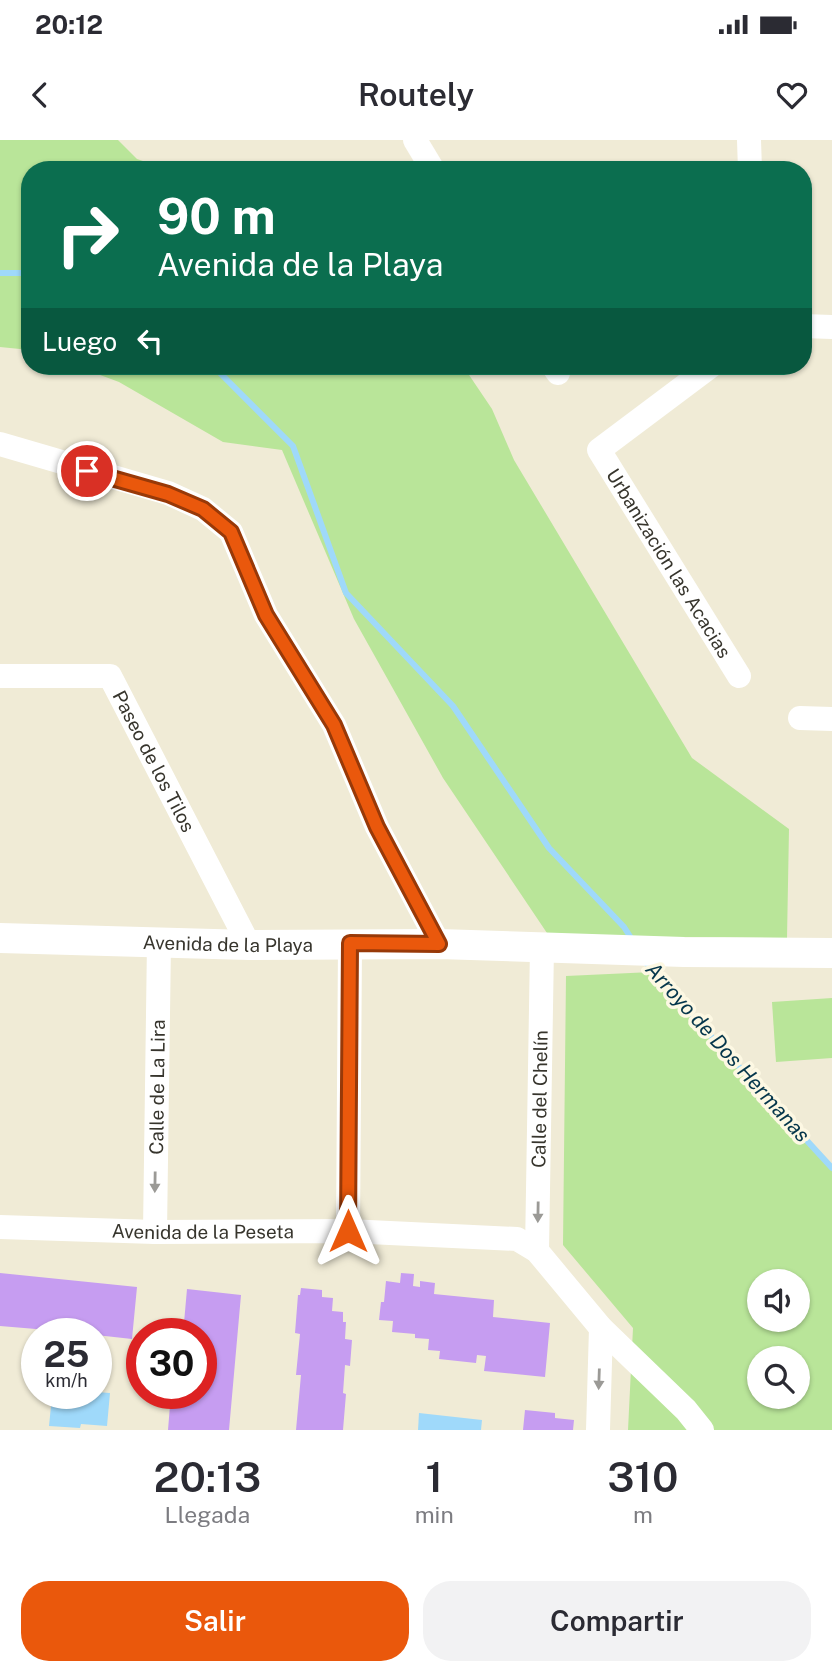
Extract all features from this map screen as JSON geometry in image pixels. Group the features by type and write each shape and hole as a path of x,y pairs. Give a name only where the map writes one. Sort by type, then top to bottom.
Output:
{"street":[{"path":"415,140 428,161"},
{"path":"749,140 750,161"},
{"path":"812,326 832,327"},
{"name":"Urbanización las Acacias","path":"699,375 599,450 739,676"},
{"path":"0,444 168,494 203,509 231,532 266,615 334,725 377,827 439,944"},
{"name":"Paseo de los Tilos","path":"0,676 110,677 248,945"},
{"path":"800,718 832,719"},
{"name":"Avenida de la Playa","path":"0,938 248,945 439,944 684,952 832,953"},
{"name":"Calle de La Lira","path":"155,1232 159,942"},
{"path":"348,1231 350,943"},
{"name":"Calle del Chelín","path":"537,1251 542,947"},
{"name":"Avenida de la Peseta","path":"0,1227 155,1232 348,1231 517,1239 537,1251 601,1328 686,1410 702,1430"},
{"path":"598,1430 601,1328"}],"green space":[{"path":"0,140 118,140 137,159 143,161 21,161 21,349 0,347"},
{"path":"100,375 469,375 492,409 514,460 692,758 789,829 787,938 549,936 443,778 354,619 282,450 223,442 119,382"},
{"path":"652,972 832,1168 832,1430 628,1430 633,1328 563,1245 566,976"},
{"path":"832,998 832,1058 776,1062 772,1002"}],"water":[{"path":"51,1409 109,1409 107,1426 49,1426"},
{"path":"419,1413 482,1420 481,1430 418,1430"}],"building":[{"path":"0,1273 137,1287 134,1318 126,1318 126,1338 112,1337 112,1318 21,1318 21,1328 0,1326"},
{"path":"401,1273 414,1274 413,1286 420,1287 420,1281 435,1283 434,1294 494,1300 493,1317 550,1323 545,1377 484,1371 486,1356 477,1355 476,1363 439,1359 440,1351 428,1350 429,1339 415,1338 415,1334 392,1332 393,1321 379,1320 381,1302 384,1302 386,1281 400,1283"},
{"path":"301,1288 322,1290 322,1297 333,1298 332,1311 343,1312 343,1322 346,1322 345,1339 352,1340 350,1366 345,1365 343,1430 296,1430 301,1375 296,1375 300,1334 295,1333"},
{"path":"187,1289 241,1295 229,1430 168,1430 170,1409 217,1409 217,1318 184,1318"},
{"path":"525,1410 555,1413 555,1418 574,1420 573,1430 523,1430"}],"waterway":[{"name":"Arroyo de Dos Hermanas","path":"0,273 21,273"},
{"name":"Arroyo de Dos Hermanas","path":"222,375 293,446 346,593 453,706 549,848 624,927 633,941"},
{"name":"Arroyo de Dos Hermanas","path":"644,959 652,972 832,1168"}],"route":[{"path":"87,471 168,494 203,509 231,532 266,615 334,725 377,827 439,944 350,943 348,1231"}]}
